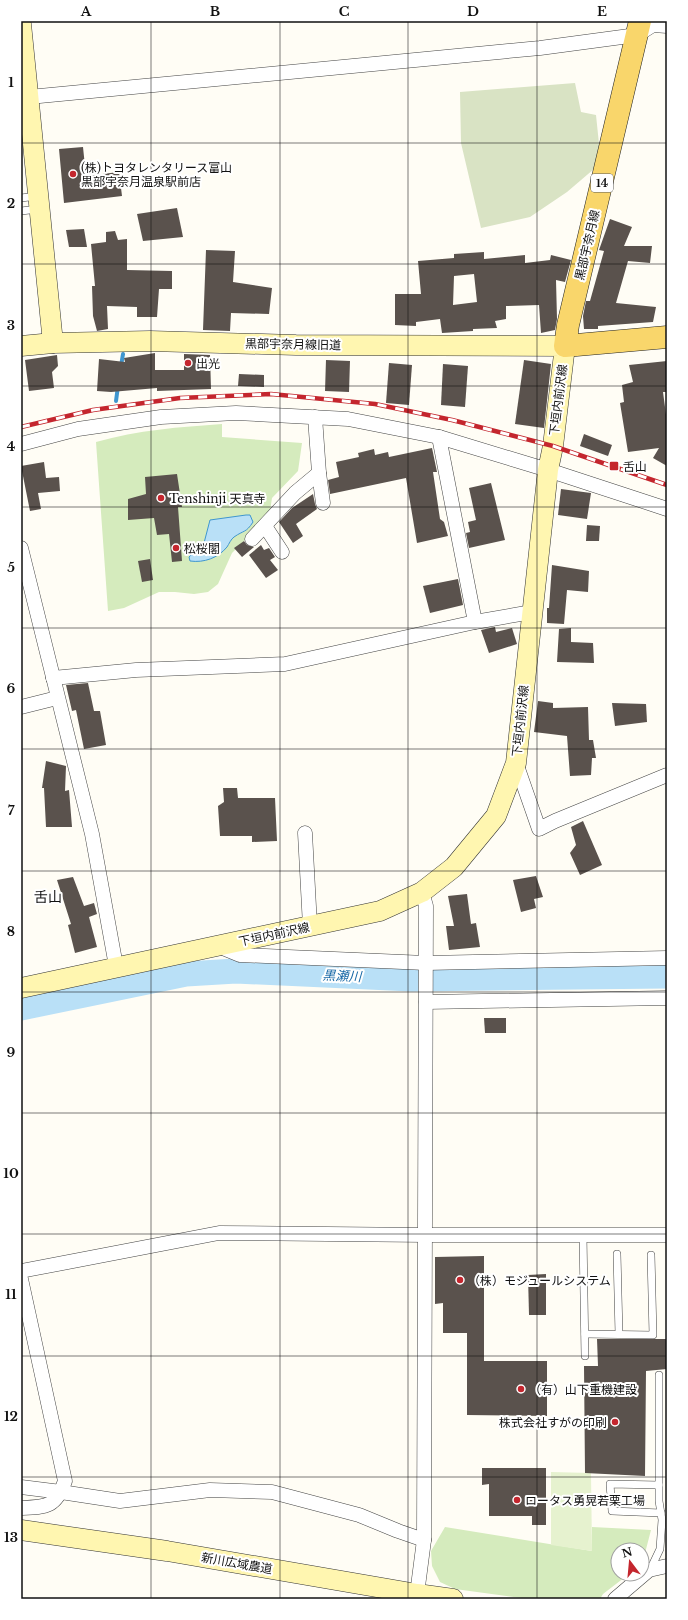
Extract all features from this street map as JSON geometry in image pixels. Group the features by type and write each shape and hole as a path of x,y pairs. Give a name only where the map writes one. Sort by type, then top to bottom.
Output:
{"main road":[{"name":"黒部宇奈月線","path":"565,346 568,325 638,28"},
{"path":"565,346 667,337"}],"street":[{"path":"21,24 29,97 30,203 53,343"},
{"path":"29,97 532,49 653,25 667,26"},
{"name":"黒部宇奈月線旧道","path":"21,346 53,343 150,341 304,345 565,346"},
{"name":"下垣内前沢線","path":"21,988 116,966 218,946 380,911 422,892 454,867 496,816 516,763 548,470 553,446 565,346"},
{"path":"21,444 78,430 161,417 236,413 348,419 439,437 548,470 667,509"},
{"path":"315,418 323,503"},
{"path":"439,437 475,622"},
{"path":"252,539 295,493 319,473"},
{"path":"265,526 282,552"},
{"path":"21,548 57,698 92,834 116,966"},
{"path":"53,678 136,670 285,664 475,622 532,612"},
{"path":"21,707 57,698"},
{"path":"516,763 539,829 667,775"},
{"path":"305,833 310,926"},
{"path":"418,1594 424,1540 426,1235 426,906 422,892"},
{"path":"218,946 240,955 426,962 667,958"},
{"path":"426,998 667,998"},
{"path":"21,1271 219,1233 667,1235"},
{"path":"21,1279 65,1481 55,1502 40,1508 21,1508"},
{"path":"21,1487 120,1501 210,1490 272,1492 359,1515 424,1540"},
{"name":"新川広域農道","path":"21,1530 167,1551 453,1599"},
{"path":"650,1570 667,1566"},
{"path":"615,1599 636,1582"}],"lane":[{"path":"584,1235 585,1356"},
{"path":"617,1254 619,1334"},
{"path":"585,1334 653,1335 651,1255"},
{"path":"650,1570 660,1549 662,1520 659,1485 659,1375"},
{"path":"659,1485 610,1484 612,1511 661,1513"}],"green space":[{"path":"575,83 581,112 596,115 601,163 567,192 530,217 481,228 461,143 460,92"},
{"path":"222,424 222,437 302,443 298,471 272,498 270,511 257,528 232,553 218,584 208,592 194,594 159,592 124,608 108,611 96,442 143,432"},
{"path":"551,1472 591,1473 592,1551 551,1545"},
{"path":"445,1527 592,1551 592,1527 651,1530 648,1542 610,1542 610,1582 619,1582 603,1594 600,1599 529,1599 455,1589 440,1582 432,1566 431,1551"}],"water":[{"path":"250,515 253,522 251,526 233,538 223,551 210,559 190,561 189,557 204,543 210,520"}],"building":[{"name":"(株)トヨタレンタリース富山 黒部宇奈月温泉駅前店","path":"83,147 86,176 119,172 122,196 64,203 59,149"},
{"path":"177,208 183,237 143,241 137,214"},
{"path":"610,219 632,227 624,246 652,246 650,263 628,261 616,303 656,307 653,322 598,326 598,329 584,329 583,316 586,301 590,301 604,251 599,250"},
{"path":"84,229 87,247 69,247 66,230"},
{"path":"115,231 118,240 127,239 127,270 172,271 172,289 159,289 157,317 137,317 137,307 107,306 108,329 97,331 93,316 92,286 95,286 91,244 106,242 106,232"},
{"path":"206,250 235,251 233,282 272,288 269,314 231,313 230,331 203,330"},
{"path":"484,252 484,259 525,255 525,263 550,260 551,255 571,260 565,282 556,280 557,319 555,330 541,333 539,305 506,306 506,319 495,321 497,328 442,333 440,319 416,322 416,326 395,325 395,294 421,294 418,261 454,258 454,254","holes":["474,274 477,302 453,305 454,276"]},
{"path":"155,353 155,370 184,370 184,354 210,355 211,389 157,391 157,388 111,392 97,391 99,359 125,362 124,358"},
{"path":"57,355 58,366 52,372 54,388 29,391 25,360"},
{"path":"326,360 350,361 349,392 325,391"},
{"path":"524,360 551,364 544,428 515,424"},
{"path":"667,361 667,392 663,392 667,422 667,466 653,458 659,448 628,452 620,403 624,402 622,385 633,382 629,365"},
{"path":"389,363 412,365 409,405 386,403"},
{"path":"443,364 468,366 465,407 441,405"},
{"path":"239,374 264,375 264,387 238,386"},
{"path":"584,434 612,445 608,456 580,446"},
{"path":"432,448 437,472 433,472 440,519 444,522 448,536 417,543 406,478 330,494 328,480 339,477 336,462 359,457 358,453 374,449 375,455 388,452 389,457"},
{"path":"44,462 46,478 59,477 60,491 38,493 41,509 30,511 21,466"},
{"path":"177,474 182,507 178,507 182,561 172,562 169,534 157,535 154,518 128,520 128,499 146,494 145,477"},
{"path":"491,483 505,540 469,548 466,533 470,532 468,522 476,520 469,488"},
{"path":"561,489 591,493 587,519 558,515"},
{"path":"313,494 317,509 296,524 303,536 293,543 279,522 292,508"},
{"path":"587,525 600,526 599,541 586,541"},
{"path":"244,541 247,545 254,547 242,557 234,548"},
{"path":"261,545 264,550 269,548 275,557 270,560 278,570 266,578 249,555"},
{"path":"150,559 153,580 142,582 138,561"},
{"path":"552,565 589,571 588,592 567,590 564,624 547,623 547,608 549,608"},
{"path":"458,579 463,605 430,613 423,586"},
{"path":"495,627 496,632 512,628 517,644 489,653 481,630"},
{"path":"571,628 571,642 593,643 594,663 557,662 559,629"},
{"path":"88,683 94,711 100,711 106,745 84,749 76,710 72,711 66,685"},
{"path":"538,701 553,703 553,708 588,707 589,740 593,740 596,758 592,758 591,775 570,776 567,736 534,732"},
{"path":"612,703 646,704 647,722 615,726"},
{"path":"46,761 66,766 65,791 69,790 72,827 46,827 44,788 42,788"},
{"path":"223,788 237,788 238,798 275,798 277,841 252,842 252,836 220,836 218,806 224,802"},
{"path":"583,821 602,865 580,875 570,853 576,845 571,827"},
{"path":"536,876 543,897 534,899 536,908 521,912 513,880"},
{"path":"73,877 84,906 94,903 97,914 89,917 97,947 75,953 68,925 71,924 57,880"},
{"path":"467,894 471,924 476,923 480,947 449,950 446,926 454,926 448,896"},
{"path":"484,1018 506,1018 506,1033 485,1033"},
{"path":"484,1256 484,1361 547,1361 547,1416 467,1415 467,1333 443,1333 443,1303 435,1304 435,1257"},
{"path":"546,1274 546,1315 529,1315 528,1275"},
{"name":"株式会社すがの印刷","path":"597,1339 667,1339 667,1369 646,1371 645,1476 585,1473 584,1366 598,1366"},
{"name":"ロータス勇晃若栗工場","path":"482,1468 546,1468 546,1525 532,1525 532,1516 489,1516 489,1484 482,1485"}],"waterway":[{"path":"121,366 123,354"},
{"path":"116,401 118,386"},
{"name":"黒瀬川","path":"21,1008 186,974 236,971 412,979 667,976"}],"railway":[{"path":"21,427 93,410 180,398 271,394 375,404 452,420 553,446 667,485"}],"place":[{"name":"(株)トヨタレンタリース富山 黒部宇奈月温泉駅前店","path":"73,174"},
{"name":"出光","path":"188,363"},
{"name":"舌山","path":"614,466"},
{"name":"Tenshinji 天真寺","path":"161,498"},
{"name":"松桜閣","path":"176,548"},
{"name":"（株）モジュールシステム","path":"460,1280"},
{"name":"（有）山下重機建設","path":"521,1389"},
{"name":"株式会社すがの印刷","path":"615,1422"},
{"name":"ロータス勇晃若栗工場","path":"517,1500"}],"district":[{"name":"舌山","path":"48,897"}]}
